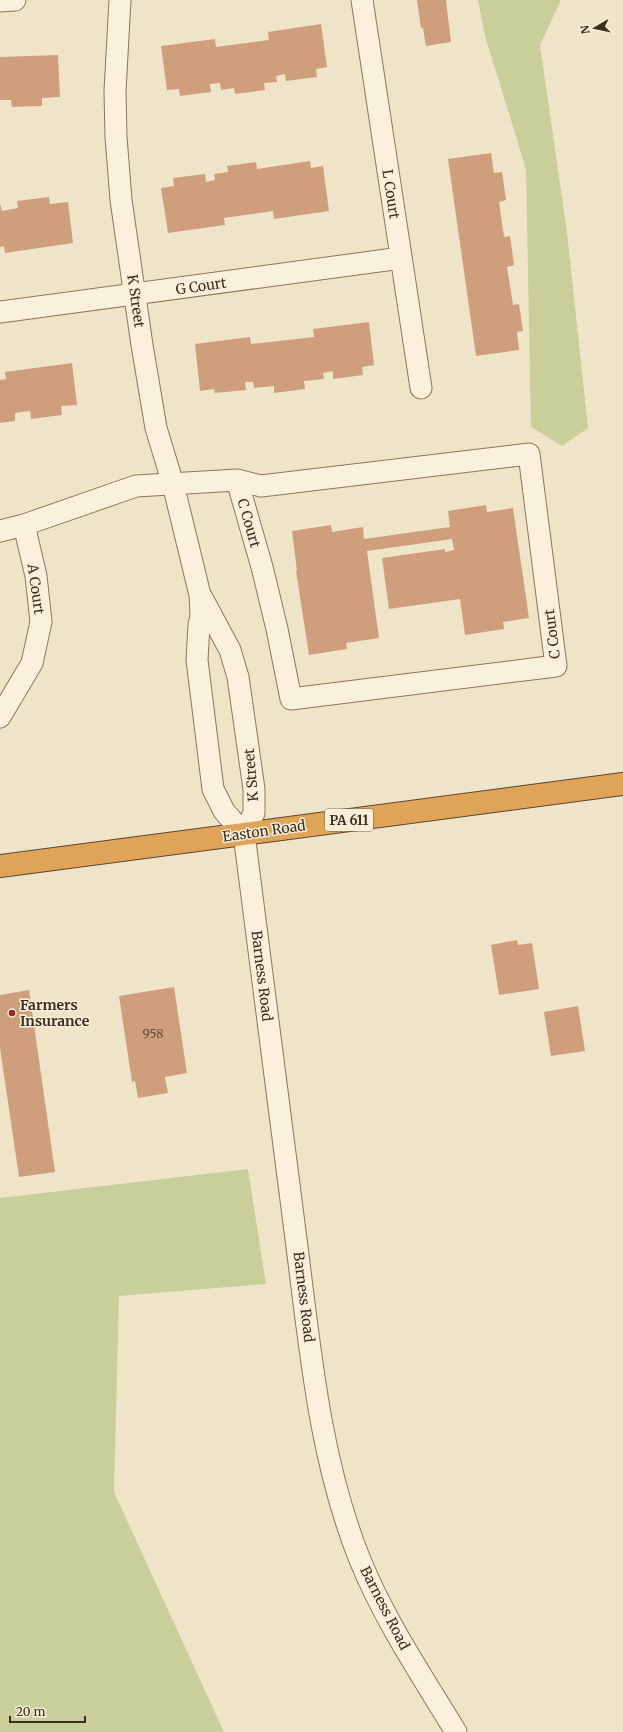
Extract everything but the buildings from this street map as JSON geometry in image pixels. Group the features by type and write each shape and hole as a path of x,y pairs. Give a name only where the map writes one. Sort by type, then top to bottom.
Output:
{"highway":[{"name":"Easton Road","path":"0,866 623,784"}],"street":[{"path":"0,1 15,0"},
{"name":"K Street","path":"120,0 115,91 116,137 121,200 135,295 156,428 173,484 200,595 197,660 214,789 224,811 244,834 254,812 254,789 238,676 230,650 200,595"},
{"name":"L Court","path":"362,0 421,388"},
{"name":"G Court","path":"0,312 401,258"},
{"name":"C Court","path":"173,484 237,480 262,486 529,454 556,666 291,699 262,567 237,480"},
{"path":"0,531 24,525 136,486 173,484"},
{"name":"A Court","path":"0,717 32,663 41,622 36,576 24,525"},
{"name":"Barness Road","path":"244,834 310,1343 328,1461 359,1558 375,1595 392,1627 456,1732"}],"green space":[{"path":"478,0 561,0 540,45 567,232 588,428 562,446 531,427 526,169 485,36"},
{"path":"248,1169 266,1284 119,1296 114,1492 224,1732 0,1732 0,1198"}],"place":[{"name":"Farmers Insurance","path":"12,1013"}]}
